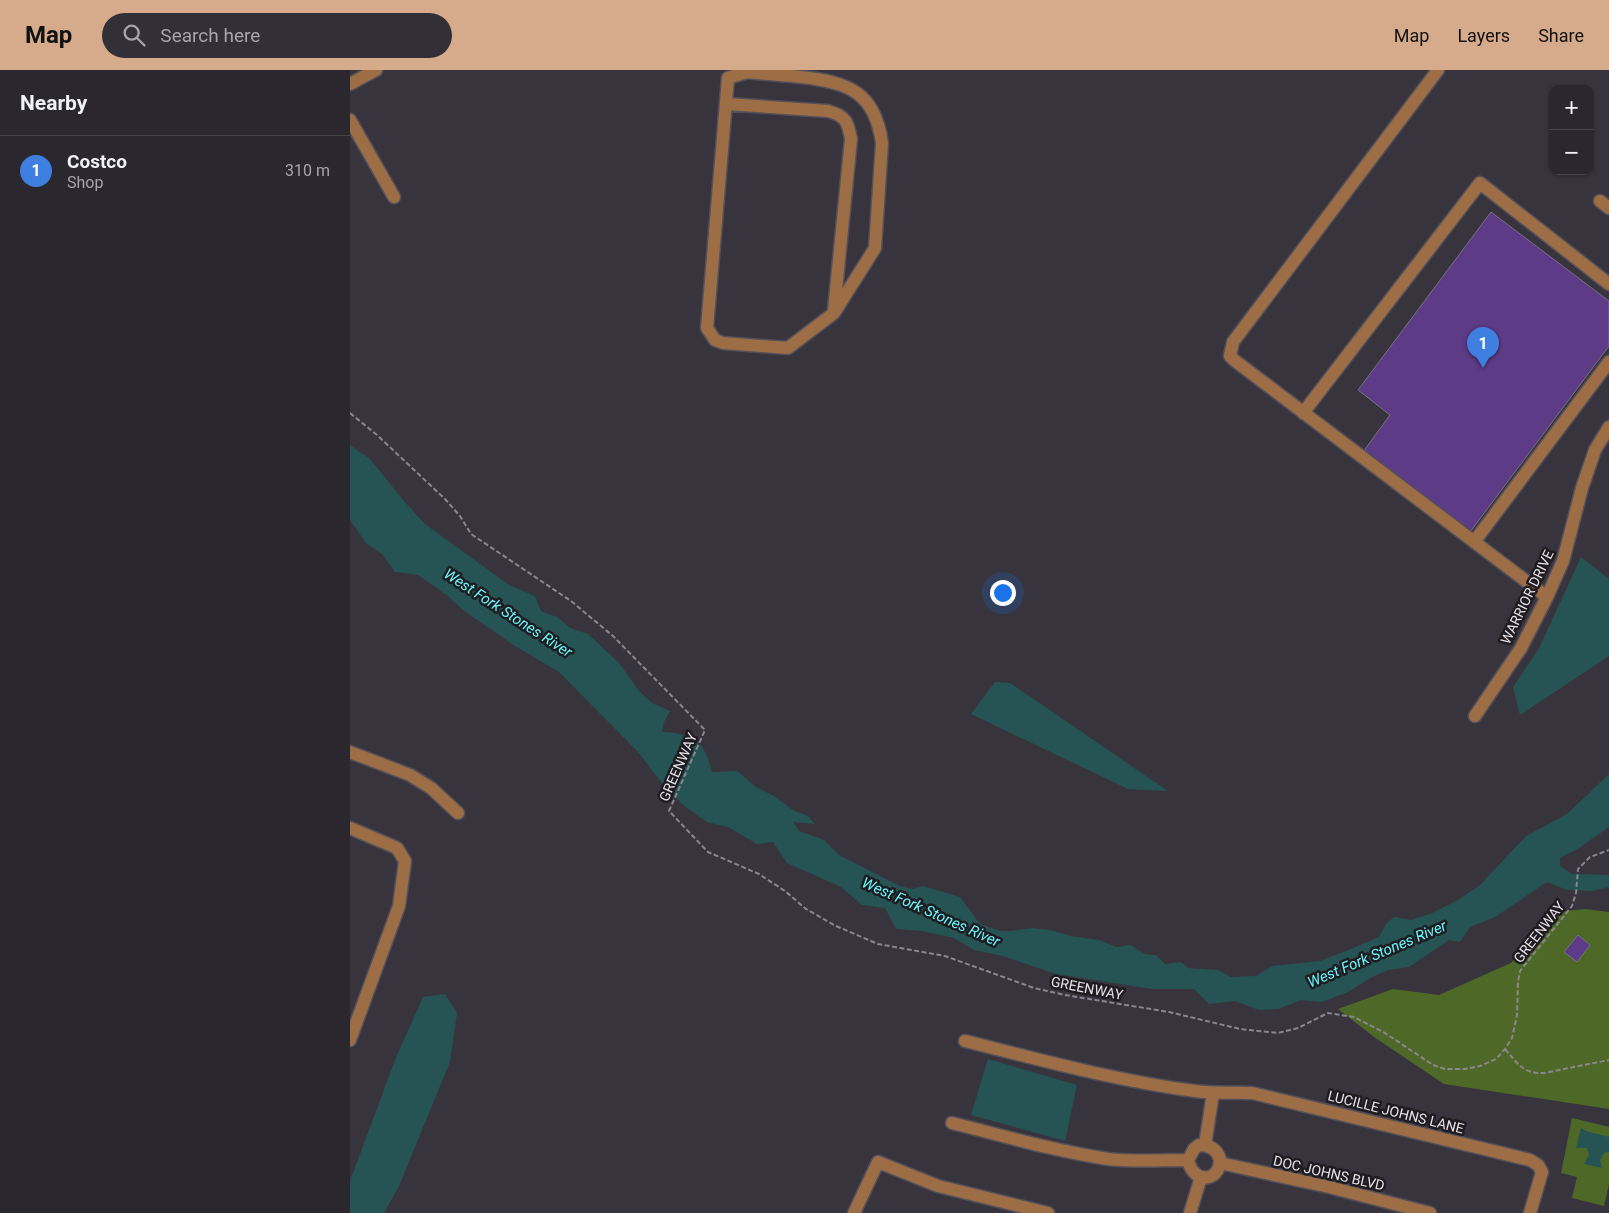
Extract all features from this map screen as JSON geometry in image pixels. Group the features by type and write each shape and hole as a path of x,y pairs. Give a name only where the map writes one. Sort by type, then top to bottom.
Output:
{"street":[{"path":"350,84 376,70"},
{"path":"1438,70 1233,342 1230,356 1547,597"},
{"path":"747,72 776,72 825,79 842,84 859,94 871,109 880,128 882,143 875,248 834,313 788,348 723,342 715,340 707,328 728,78 747,72"},
{"path":"726,104 828,111 839,114 845,119 849,127 851,139 834,313"},
{"path":"350,120 394,196"},
{"path":"1303,413 1480,183 1609,284"},
{"path":"1474,542 1609,362"},
{"name":"WARRIOR DRIVE","path":"1475,716 1521,648 1547,597 1563,561 1582,488 1595,450 1609,427"},
{"path":"350,752 410,775 431,788 458,813"},
{"path":"350,828 397,848 405,861 399,906 350,1040"},
{"name":"LUCILLE JOHNS LANE","path":"965,1041 1090,1072 1194,1091 1252,1093 1530,1160 1538,1165 1542,1172 1530,1213"},
{"path":"1205,1145 1213,1093"},
{"path":"952,1122 1058,1149 1110,1159 1148,1161 1188,1160"},
{"path":"1198,1145 1205,1145 1214,1149 1218,1154 1220,1164 1215,1174 1201,1177 1194,1174 1188,1160 1198,1145"},
{"path":"854,1213 878,1162 938,1186 1048,1213"},
{"name":"DOC JOHNS BLVD","path":"1220,1164 1329,1187 1430,1213"},
{"path":"1190,1213 1201,1177"}],"path":[{"name":"GREENWAY","path":"350,413 377,435 445,499 460,516 471,534 571,600 613,636 705,730 669,811 708,852 759,874 785,891 806,909 836,926 878,944 945,956 1034,988 1073,997 1169,1012 1240,1029 1278,1033 1298,1028 1328,1013 1354,1018 1385,1033 1432,1065 1445,1069 1464,1069 1480,1066 1496,1059 1505,1049 1512,1038 1517,1015 1520,971 1570,909 1576,893 1578,869 1590,857 1609,850"},
{"path":"1505,1049 1521,1067 1535,1073 1544,1073 1609,1060"}],"green space":[{"path":"1585,909 1609,912 1609,1109 1444,1084 1374,1037 1338,1009 1393,989 1439,995 1511,963 1557,912"},
{"path":"1572,1118 1609,1127 1609,1184 1604,1206 1572,1198 1577,1177 1561,1173"}],"water":[{"name":"West Fork Stones River","path":"350,445 370,459 425,524 509,585 535,596 541,611 557,617 570,628 588,634 619,663 639,691 652,703 670,711 664,722 662,732 686,736 702,747 712,772 737,771 756,787 774,796 793,810 808,816 815,824 793,822 799,831 824,840 839,855 900,886 912,889 923,886 960,897 980,924 1000,931 1032,928 1099,940 1116,947 1130,945 1145,954 1156,955 1165,964 1181,962 1188,968 1218,970 1231,977 1256,976 1272,966 1320,961 1379,937 1386,924 1394,917 1411,920 1430,914 1456,901 1479,886 1526,836 1567,814 1609,774 1609,827 1579,848 1560,858 1560,866 1572,874 1609,875 1609,887 1591,891 1567,890 1547,882 1495,917 1470,927 1460,942 1449,940 1409,967 1388,970 1370,978 1348,992 1322,1002 1301,1000 1278,1009 1259,1010 1235,1001 1209,1004 1194,989 1152,989 1056,974 1003,956 974,950 954,938 922,931 896,929 885,908 862,905 841,887 787,863 773,842 757,844 728,827 707,822 684,806 656,776 639,753 559,672 515,646 464,611 448,596 418,575 395,572 383,555 366,543 350,520"},
{"path":"1581,557 1609,579 1609,656 1520,715 1513,687 1539,648"},
{"path":"995,682 1010,683 1168,791 1128,789 971,714"},
{"path":"445,994 457,1013 450,1062 399,1186 384,1213 350,1213 350,1181 395,1060 423,997"},
{"path":"988,1059 1077,1085 1065,1141 971,1115"},
{"path":"1581,1128 1609,1137 1609,1153 1605,1152 1600,1160 1602,1168 1584,1164 1589,1155 1587,1148 1576,1148"}],"building":[{"path":"1491,212 1609,301 1609,346 1470,532 1363,452 1390,415 1358,390"},
{"path":"1578,935 1590,945 1577,962 1564,952"}],"place":[{"name":"Costco","path":"1483,368"}]}
